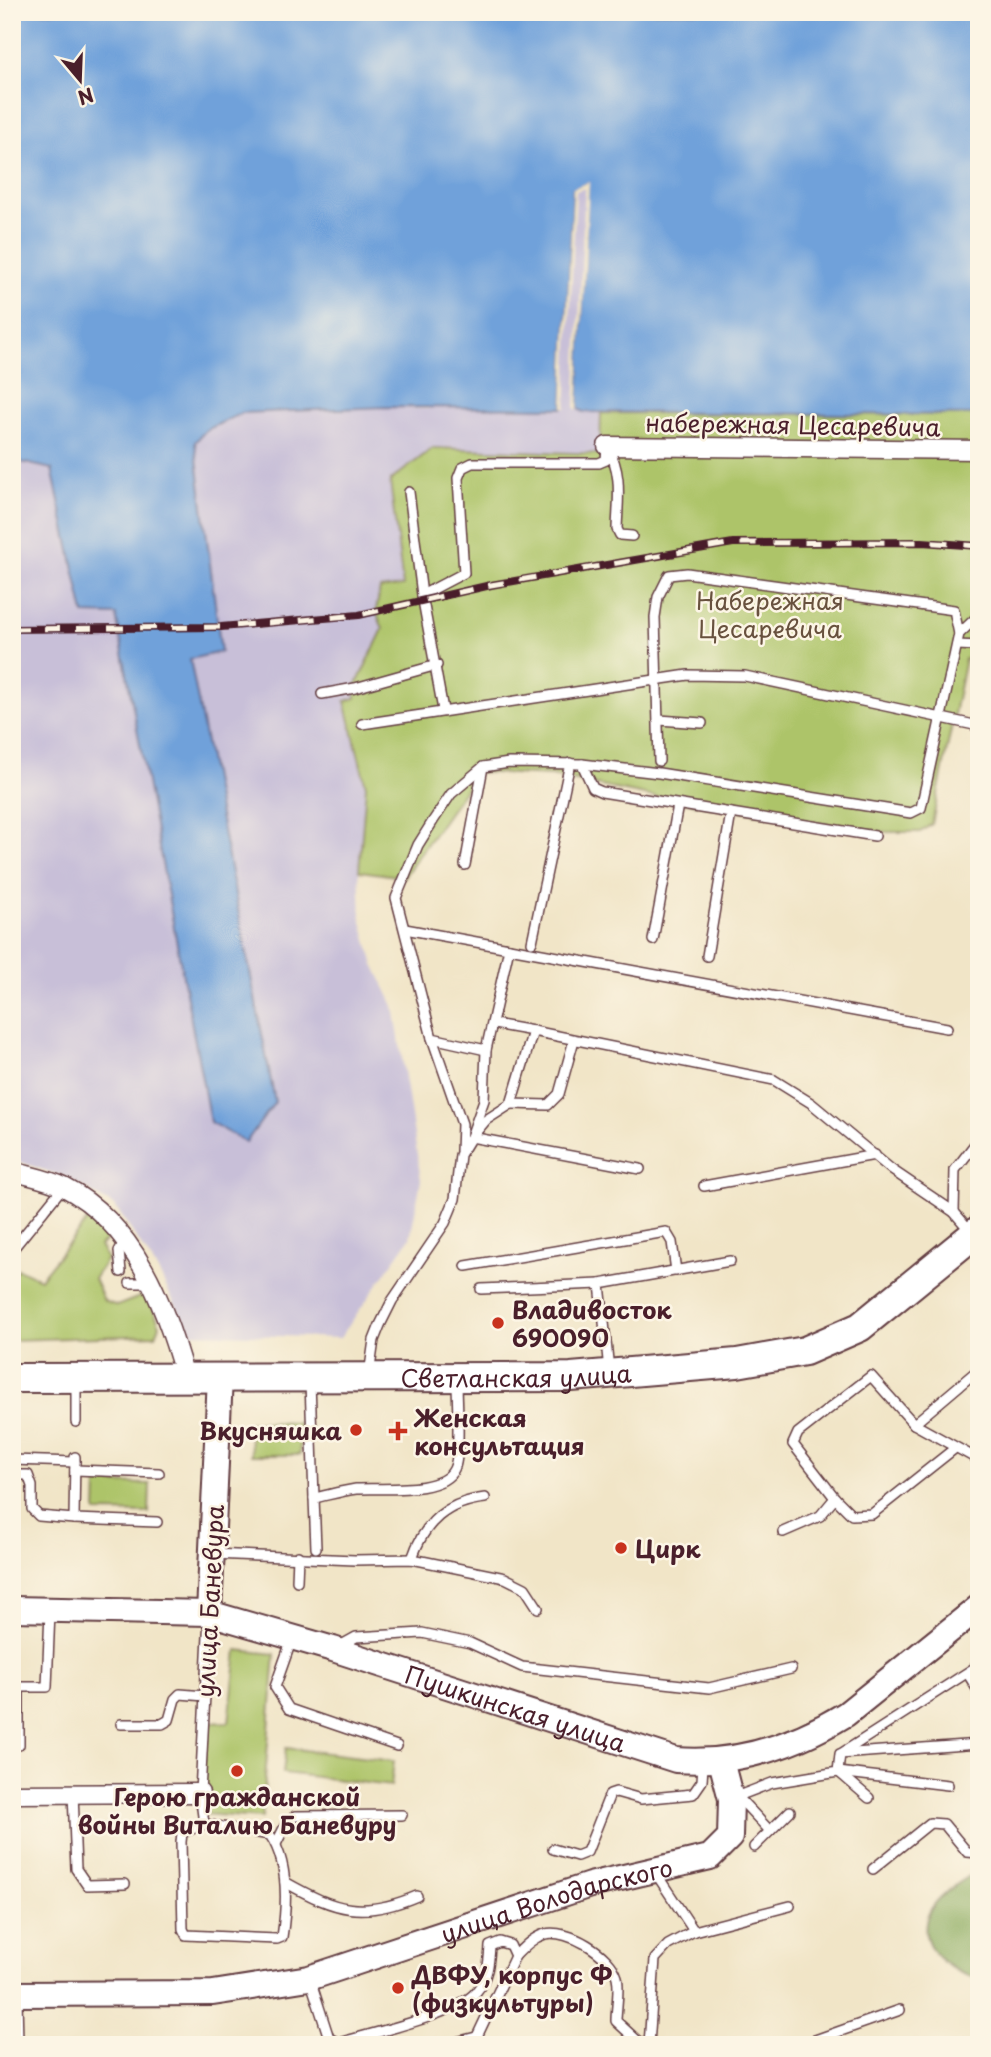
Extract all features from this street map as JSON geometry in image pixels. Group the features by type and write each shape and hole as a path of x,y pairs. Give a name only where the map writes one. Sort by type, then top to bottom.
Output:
{"main road":[{"name":"Светланская улица","path":"12,1378 610,1375 737,1363 805,1350 860,1326 976,1232"}],"street":[{"name":"набережная Цесаревича","path":"607,446 979,450"},
{"path":"12,1171 63,1187 102,1214 125,1240 152,1283 174,1337 186,1377"},
{"name":"улица Баневура","path":"209,1613 220,1377"},
{"name":"Пушкинская улица","path":"12,1609 209,1613 333,1649 676,1760 712,1761 753,1755 822,1728 846,1714 979,1607"},
{"name":"улица Володарского","path":"15,1994 213,1993 309,1978 552,1897 709,1857 730,1837 735,1798 712,1761"},
{"path":"12,1794 200,1793"}],"lane":[{"path":"607,446 617,463 619,476 617,529 620,535 632,536"},
{"path":"422,595 464,573 458,478 462,468 472,463 599,463 606,460 607,446"},
{"path":"409,492 422,595 437,665 443,710"},
{"path":"369,1377 374,1340 380,1325 392,1301 445,1223 455,1199 462,1124 432,1038 396,898 418,845 450,794 483,767 509,763 570,763 659,773 911,813 921,808 957,645 959,634 954,610 687,573 669,575 658,597 655,617 659,761"},
{"path":"959,634 979,615"},
{"path":"957,645 979,646"},
{"path":"322,694 355,688 437,665"},
{"path":"362,724 688,675 745,676 979,726"},
{"path":"659,720 702,723"},
{"path":"532,942 570,763"},
{"path":"582,764 593,788 602,792 875,836"},
{"path":"465,865 483,767"},
{"path":"653,940 678,805"},
{"path":"707,956 731,813"},
{"path":"405,929 947,1028"},
{"path":"460,1156 471,1137 484,1100 486,1050 509,948"},
{"path":"494,1024 774,1080 811,1103 875,1155 954,1212 976,1232"},
{"path":"511,1104 533,1031"},
{"path":"432,1038 486,1050"},
{"path":"471,1137 486,1120 511,1104 548,1105 559,1094 574,1040"},
{"path":"471,1137 640,1170"},
{"path":"954,1212 956,1170 979,1139"},
{"path":"704,1186 875,1155"},
{"path":"12,1250 63,1187"},
{"path":"466,1266 666,1232 672,1242 676,1271"},
{"path":"121,1272 119,1251 125,1240"},
{"path":"481,1289 600,1284 730,1261"},
{"path":"130,1283 152,1283"},
{"path":"600,1284 610,1375"},
{"path":"914,1424 979,1369"},
{"path":"954,1449 872,1514 852,1515 835,1498 793,1444 798,1433 871,1376 914,1424 954,1449 979,1460"},
{"path":"76,1377 76,1422"},
{"path":"310,1377 316,1548"},
{"path":"314,1498 355,1489 411,1488 444,1480 454,1470 456,1456 457,1377"},
{"path":"12,1460 75,1463 159,1474"},
{"path":"74,1519 75,1463"},
{"path":"12,1475 28,1475 32,1486 32,1509 39,1516 157,1522"},
{"path":"412,1559 417,1545 442,1512 463,1501 485,1498"},
{"path":"783,1532 820,1516 835,1498"},
{"path":"212,1554 355,1560 412,1559 505,1578 524,1588 538,1608"},
{"path":"297,1581 298,1556"},
{"path":"19,1745 16,1687 47,1687 50,1609"},
{"name":"улица Баневура","path":"204,1824 200,1793 209,1613"},
{"path":"333,1649 356,1637 422,1633 470,1643 523,1667 709,1688 791,1669"},
{"path":"293,1637 275,1687 289,1709 397,1746"},
{"path":"840,1754 979,1665"},
{"path":"968,1674 979,1692"},
{"path":"121,1724 162,1724 169,1720 175,1699 180,1694 205,1696"},
{"path":"840,1754 979,1744"},
{"path":"838,1772 840,1754"},
{"path":"553,1849 578,1856 587,1852 608,1798 616,1792 641,1799 693,1794 712,1761"},
{"path":"838,1772 869,1798"},
{"path":"770,1831 735,1798 772,1783 838,1772 947,1785"},
{"path":"74,1793 76,1869 81,1879 88,1885 125,1884"},
{"path":"754,1847 790,1811"},
{"path":"276,1844 287,1822 295,1816 402,1815"},
{"path":"204,1824 270,1835 276,1844 285,1882 282,1937 186,1935 183,1929 183,1833 204,1824"},
{"path":"873,1869 930,1824 944,1824 967,1852 979,1853"},
{"path":"654,1870 694,1931"},
{"path":"285,1882 309,1896 352,1910 386,1909 417,1896"},
{"path":"649,2045 655,1959 668,1945 694,1931 790,1906"},
{"path":"444,2045 475,2041 515,1956 527,1942 547,1934 569,1937 601,1955 617,1977 616,2021 642,2045"},
{"path":"309,1978 329,2038 339,2043 456,2007 474,1995 489,1967 490,1946 500,1942 510,1945 515,1956"},
{"path":"15,1994 18,2045"},
{"path":"802,2045 900,2010"}],"shaded area":[{"path":"622,12 584,412 601,413 600,454 433,448 391,481 403,586 376,611 383,629 355,688 357,699 345,701 366,786 359,871 361,918 373,962 394,1006 421,1180 410,1238 340,1338 190,1333 157,1269 115,1206 67,1178 12,1159 12,460 52,469 84,614 116,615 210,1122 275,1102 190,658 221,652 195,442 206,430 242,413 385,407 428,409 573,189"}],"green space":[{"name":"Набережная Цесаревича","path":"601,413 979,415 979,662 965,659 932,824 920,832 882,832 664,799 552,776 477,772 404,877 359,871 366,786 345,701 356,698 355,688 383,629 376,611 380,589 403,586 390,481 433,448 600,454"},
{"path":"90,1217 111,1235 100,1246 107,1259 94,1279 104,1301 117,1306 147,1294 160,1325 156,1335 14,1340 12,1276 18,1269 40,1279"},
{"path":"250,1422 299,1423 300,1455 251,1455"},
{"path":"97,1483 150,1484 149,1513 96,1512"},
{"path":"237,1650 275,1654 262,1818 201,1814 206,1723 229,1722"},
{"path":"286,1748 394,1761 391,1786 283,1773"},
{"path":"979,1870 978,1978 956,1971 937,1956 926,1936 926,1925 929,1913 938,1900"}],"water":[{"path":"12,12 979,12 979,415 584,412 578,409 588,183 573,189 563,408 385,407 242,413 206,430 195,442 221,652 190,659 275,1102 246,1142 210,1122 116,615 84,614 52,469 12,460"}],"pier":[{"path":"589,182 578,409 575,409 585,188 576,191 566,408 563,408 573,188"}],"railway":[{"path":"12,629 221,627 359,615 491,585 733,543 922,542 979,546"}],"place":[{"name":"Владивосток 690090","path":"498,1323"},
{"name":"Вкусняшка","path":"356,1430"},
{"name":"Женская консультация","path":"398,1431"},
{"name":"Цирк","path":"621,1548"},
{"name":"Герою гражданской войны Виталию Баневуру","path":"237,1771"},
{"name":"ДВФУ, корпус Ф (физкультуры)","path":"398,1988"}]}
